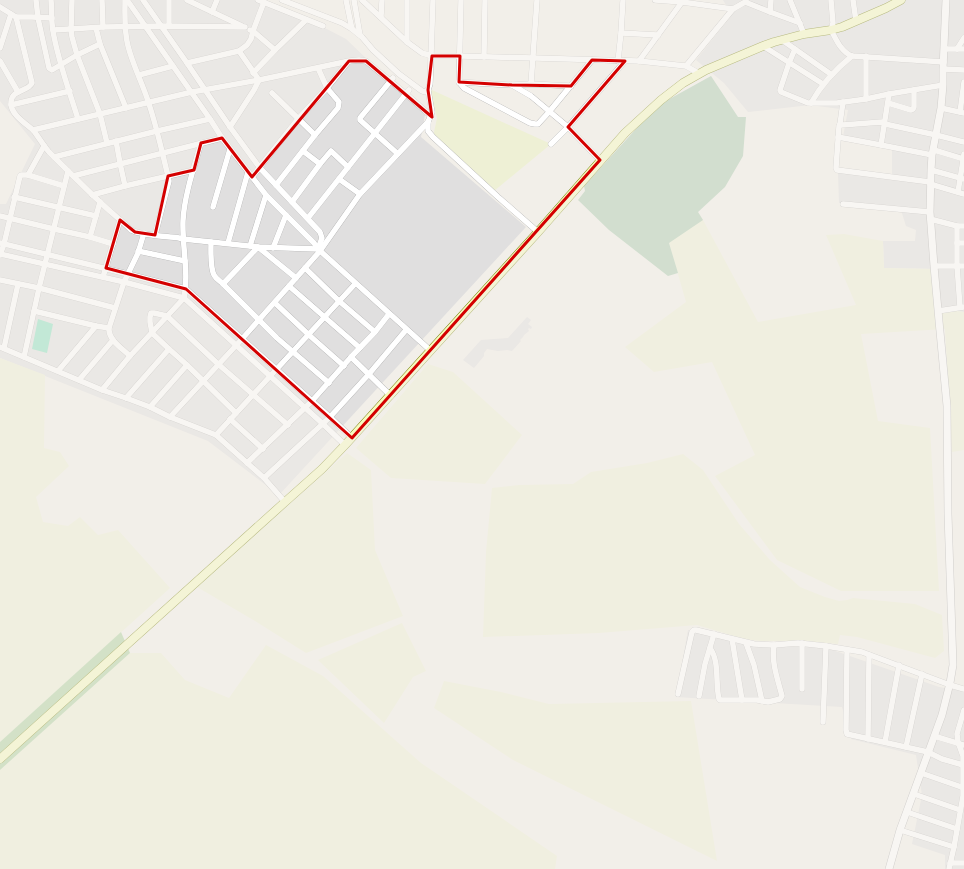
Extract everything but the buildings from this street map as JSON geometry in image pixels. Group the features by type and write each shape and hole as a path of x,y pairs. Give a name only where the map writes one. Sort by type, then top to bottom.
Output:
{"main road":[{"path":"0,759 285,502 346,445 538,232 600,160 625,133 660,100 683,83 712,67 763,46 782,40 804,34 831,30 850,24 901,0"}],"street":[{"path":"36,0 38,18 49,68 52,70 77,55 100,44"},
{"path":"51,0 53,30 60,65 70,91 78,119"},
{"path":"72,0 72,37 77,55 100,114 107,143"},
{"path":"102,0 103,27"},
{"path":"126,0 192,92 222,138 266,195 314,243 319,250 431,351"},
{"path":"126,0 125,27 128,47 149,102 169,181 155,235"},
{"path":"143,0 147,3 230,127 260,168 308,218 321,234 322,238 319,250"},
{"path":"169,26 170,0"},
{"path":"187,0 253,31 275,50"},
{"path":"212,12 217,0"},
{"path":"282,0 342,23 352,29 399,74 422,91 425,92 428,90"},
{"path":"346,0 352,29"},
{"path":"354,0 360,35"},
{"path":"362,0 407,42 422,53 432,56 639,61 686,66 700,74"},
{"path":"381,17 382,0"},
{"path":"407,0 407,42"},
{"path":"170,417 305,268 360,194 428,122 432,112 428,90 430,84 432,56 433,0"},
{"path":"461,0 459,82 464,88 535,124 538,124 550,112 592,60"},
{"path":"484,57 485,0"},
{"path":"531,84 537,0"},
{"path":"618,61 623,0"},
{"path":"655,0 733,9"},
{"path":"770,12 771,0"},
{"path":"790,0 804,34"},
{"path":"831,0 833,23 831,30 843,50 848,55 943,65 964,70"},
{"path":"853,0 856,21"},
{"path":"889,869 900,830 942,715 950,685 953,665 948,522 947,406 930,215 931,170 941,108 943,85 946,0"},
{"path":"187,63 239,51 249,43 261,1 323,26"},
{"path":"686,66 733,9 745,1 800,23"},
{"path":"639,61 682,2"},
{"path":"0,7 13,16 52,18"},
{"path":"0,48 13,16"},
{"path":"13,16 32,83 29,87 14,94 12,97 11,105 13,112 33,130 54,157 92,195 131,230 135,232 211,242 258,247 319,250"},
{"path":"253,73 306,20"},
{"path":"53,30 162,26 244,27"},
{"path":"96,28 100,44 126,108"},
{"path":"621,33 658,35"},
{"path":"957,49 964,38"},
{"path":"782,40 832,75"},
{"path":"763,46 823,84"},
{"path":"795,49 780,88 781,92 802,102 843,102 943,85"},
{"path":"944,49 964,49"},
{"path":"239,51 258,80"},
{"path":"811,103 823,84 852,56"},
{"path":"866,56 866,99"},
{"path":"33,130 192,92 359,60 366,61 392,80 407,92 431,116"},
{"path":"0,61 18,92"},
{"path":"228,243 250,175 260,168 298,119 349,61"},
{"path":"551,144 568,127 625,61"},
{"path":"138,75 173,66"},
{"path":"276,185 339,106 339,102 326,88 318,68"},
{"path":"230,127 254,90 258,80"},
{"path":"392,80 360,118 361,122 398,154"},
{"path":"459,82 571,86"},
{"path":"941,108 962,113 964,82"},
{"path":"512,85 531,96 568,127 600,160"},
{"path":"888,103 911,110 913,109 914,90"},
{"path":"11,105 70,91"},
{"path":"308,218 407,92"},
{"path":"272,93 315,135"},
{"path":"881,145 889,94"},
{"path":"838,137 964,158 961,193 930,183 837,170 838,137 843,102"},
{"path":"54,157 210,119"},
{"path":"428,122 428,131 433,137 538,232"},
{"path":"840,124 882,122 885,124 964,142"},
{"path":"70,173 120,163 222,138"},
{"path":"116,141 125,186"},
{"path":"102,390 130,356 184,298 186,288 183,239 184,211 201,144"},
{"path":"28,175 44,146"},
{"path":"213,207 230,149"},
{"path":"303,151 320,164"},
{"path":"292,202 331,151 348,167"},
{"path":"92,195 194,170"},
{"path":"931,170 962,178"},
{"path":"24,357 64,186 70,173"},
{"path":"64,186 28,175 20,176 0,254 124,282 184,298 346,445"},
{"path":"339,179 360,194"},
{"path":"250,246 266,195"},
{"path":"14,197 96,216"},
{"path":"90,237 100,202"},
{"path":"843,204 930,215 957,226 964,226"},
{"path":"273,248 286,215"},
{"path":"0,216 90,237 113,244"},
{"path":"103,278 120,220"},
{"path":"938,311 962,307 957,266 957,226"},
{"path":"130,356 113,340 109,334 109,328 124,282 144,233"},
{"path":"211,242 213,273 215,277 277,338 329,383"},
{"path":"957,243 964,242"},
{"path":"2,244 186,288 352,438"},
{"path":"223,284 258,247"},
{"path":"258,247 296,278"},
{"path":"138,250 185,261"},
{"path":"934,266 964,266"},
{"path":"305,268 339,301 375,332"},
{"path":"0,280 39,288 116,308"},
{"path":"18,284 2,348 102,390 150,407 170,417 216,435 264,478 285,502"},
{"path":"216,435 355,284"},
{"path":"289,286 360,348"},
{"path":"275,302 344,366"},
{"path":"34,311 109,328"},
{"path":"236,413 188,365 152,333 150,322 151,313 167,316 218,364 288,425"},
{"path":"247,463 312,401 375,332 389,314"},
{"path":"58,371 96,326"},
{"path":"264,478 324,424 406,330"},
{"path":"79,380 113,340"},
{"path":"126,398 169,349"},
{"path":"351,357 391,396"},
{"path":"150,407 188,365"},
{"path":"230,419 263,449"},
{"path":"678,694 693,630 746,643 774,645 802,643 862,652 964,689"},
{"path":"699,696 705,664 714,634"},
{"path":"732,639 742,700"},
{"path":"746,643 754,665 762,701"},
{"path":"802,643 802,689"},
{"path":"710,648 714,655 720,700 757,700 770,702 781,698 774,663 774,645"},
{"path":"824,722 826,646"},
{"path":"847,650 847,734 928,752 963,768"},
{"path":"868,739 869,655"},
{"path":"886,742 899,665"},
{"path":"906,747 922,674"},
{"path":"964,710 962,725 957,734 961,744 964,788 962,806 949,866 964,863"},
{"path":"934,736 961,744"},
{"path":"921,773 964,788"},
{"path":"914,794 962,806"},
{"path":"907,812 957,828"},
{"path":"900,830 954,847"}],"highlighted area":[{"path":"432,56 460,56 459,82 512,85 571,86 592,60 625,61 568,127 600,160 352,438 186,289 106,268 120,220 135,232 155,235 168,176 194,170 201,143 222,138 252,177 349,61 366,61 432,117 428,90"}],"shaded area":[{"path":"0,0 256,0 321,26 346,39 425,115 421,137 526,227 279,495 208,441 0,358 0,204 6,204 35,144 0,101"},
{"path":"723,0 964,0 964,312 941,309 937,269 884,268 883,241 915,241 916,230 906,226 901,210 839,203 838,172 892,174 892,150 843,137 848,110 810,105 748,112 724,83 696,60 732,15"},
{"path":"527,317 531,320 528,324 532,327 531,329 528,329 529,331 524,335 512,351 487,349 484,356 474,368 463,360 481,340 508,338"},
{"path":"688,630 772,647 821,646 939,687 964,691 964,869 945,869 945,855 912,844 922,795 916,755 851,739 842,707 676,697"}],"green space":[{"path":"711,76 738,117 746,117 743,156 725,187 698,212 703,220 669,243 678,273 668,276 609,230 578,200 585,191 584,186 636,129 664,102"},
{"path":"432,90 551,144 494,191 433,137 437,118 430,92"},
{"path":"698,212 758,322 856,305 826,235 844,234 883,241 884,268 937,269 941,309 964,312 964,450 952,452 945,329 861,334 878,421 930,428 939,591 841,591 777,560 715,476 755,455 712,362 654,372 625,347 686,302 669,243"},
{"path":"38,319 53,324 47,353 32,349"},
{"path":"0,358 45,375 44,448 60,452 69,466 36,497 43,522 68,526 80,517 98,535 118,530 170,588 0,742"},
{"path":"428,364 453,372 522,435 485,484 391,478 356,448"},
{"path":"347,453 371,470 375,550 403,616 306,653 197,587"},
{"path":"683,454 703,470 739,524 770,560 800,587 839,601 853,598 915,604 942,615 944,651 935,658 857,637 840,635 838,644 804,641 760,641 744,639 697,625 599,633 483,637 486,552 492,488 519,485 573,484 591,472 647,463"},
{"path":"402,623 426,671 413,677 384,723 318,660"},
{"path":"121,632 130,653 0,770 0,742"},
{"path":"266,645 323,676 421,763 557,856 555,869 0,869 0,770 130,653 161,653 185,680 229,698"},
{"path":"444,681 501,692 549,704 691,701 717,861 513,760 434,708"}]}
